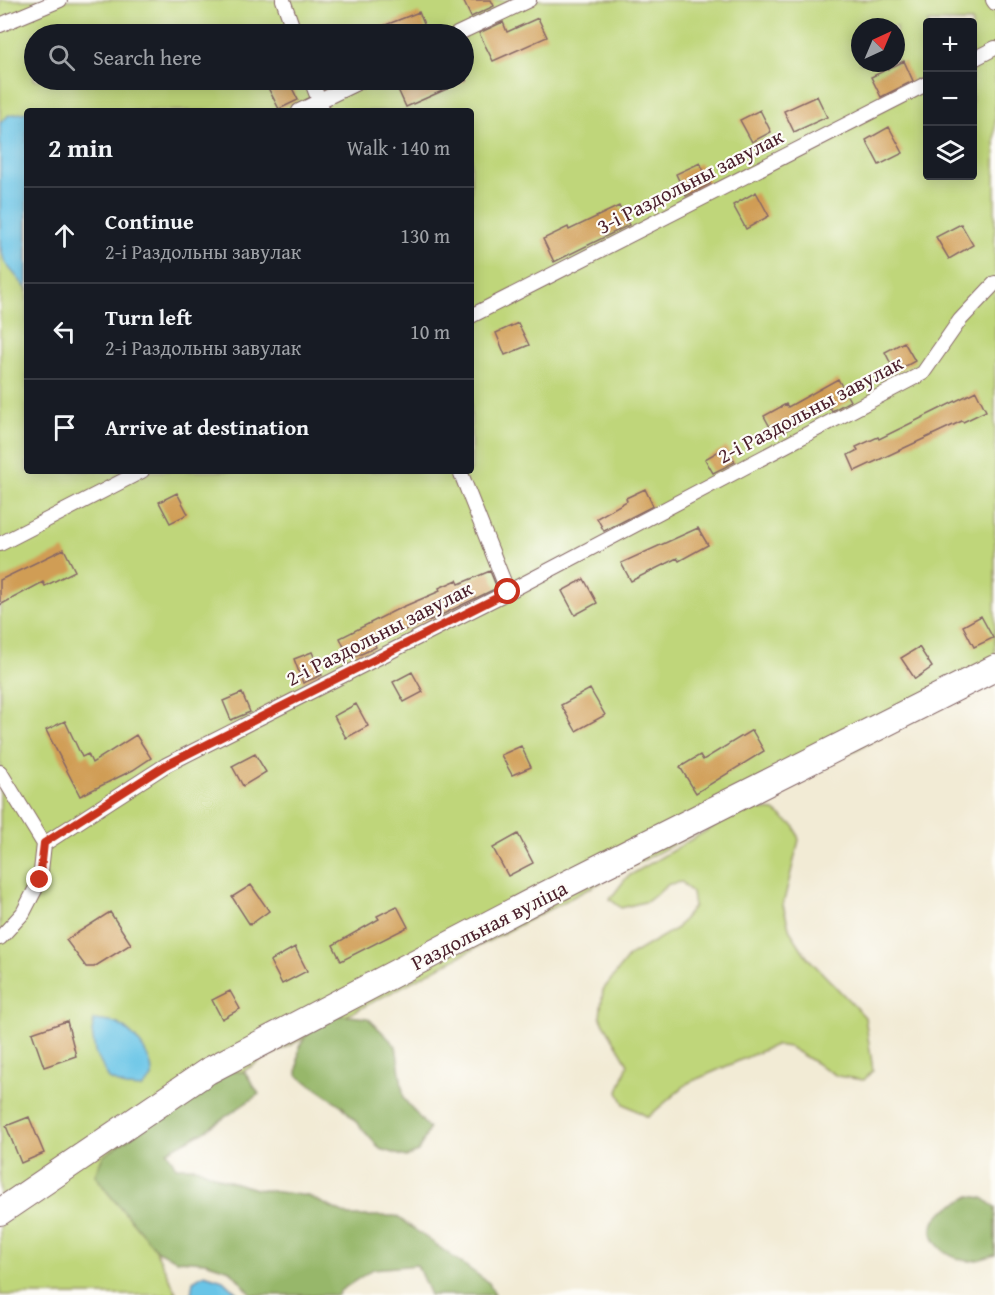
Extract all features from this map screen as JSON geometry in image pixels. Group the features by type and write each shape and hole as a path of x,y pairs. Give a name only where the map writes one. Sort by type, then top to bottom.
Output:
{"street":[{"name":"Раздольная вуліца","path":"2,1208 208,1071 548,894 995,668"}],"lane":[{"path":"0,25 60,0"},
{"path":"283,0 291,24"},
{"path":"474,26 529,0"},
{"path":"977,57 995,48"},
{"name":"3-і Раздольны завулак","path":"474,314 923,85"},
{"path":"315,90 321,106 347,90"},
{"name":"2-і Раздольны завулак","path":"44,843 166,765 508,592 922,373 960,320 995,283"},
{"path":"0,544 136,474"},
{"path":"461,474 508,592"},
{"path":"0,771 44,843 40,880 23,913 0,938"}],"green space":[{"path":"0,0 995,0 995,679 825,765 260,1061 108,1154 176,1292 173,1295 0,1295"},
{"path":"747,808 774,811 795,827 799,840 783,905 790,931 807,957 865,1017 873,1070 864,1080 837,1076 789,1047 775,1045 688,1083 648,1117 624,1104 618,1092 628,1064 600,1017 603,990 629,956 677,928 694,906 692,893 682,882 669,884 648,901 621,908 610,899 627,877"},
{"path":"339,1015 368,1018 396,1046 404,1099 429,1129 418,1152 406,1157 380,1149 342,1106 297,1075 299,1047 313,1024"},
{"path":"229,1071 245,1072 259,1094 203,1132 167,1151 176,1167 196,1167 222,1179 256,1189 308,1196 349,1216 396,1216 489,1283 495,1295 430,1295 417,1265 373,1269 340,1291 338,1295 252,1295 230,1270 205,1262 177,1260 157,1251 95,1175 103,1156"},
{"path":"970,1196 983,1198 995,1208 995,1255 967,1261 944,1251 938,1246 932,1232 941,1213"}],"water":[{"path":"24,112 24,285 5,263 0,246 0,123 9,115"},
{"path":"94,1020 118,1024 137,1040 147,1054 152,1078 142,1088 126,1087 109,1079 95,1052 92,1032"},
{"path":"204,1274 223,1280 239,1295 191,1295 193,1281"}],"building":[{"path":"463,0 491,0 494,6 471,17"},
{"path":"419,12 424,24 388,24"},
{"path":"538,18 547,37 493,61 479,33 503,22 507,32"},
{"path":"905,63 913,81 881,97 871,77 881,72 905,72"},
{"path":"269,90 293,90 298,100 278,108"},
{"path":"398,90 444,90 406,107"},
{"path":"817,96 827,117 794,132 784,111"},
{"path":"760,110 771,132 752,142 740,120"},
{"path":"889,127 903,153 879,165 866,140"},
{"path":"700,163 710,184 686,196 676,174"},
{"path":"756,192 769,216 746,229 733,205"},
{"path":"619,206 629,225 554,262 543,239 568,227 569,230"},
{"path":"961,224 973,245 949,259 936,237"},
{"path":"518,323 529,345 505,355 496,333"},
{"path":"904,342 915,361 895,372 885,352"},
{"path":"838,379 850,401 832,411 830,407 775,436 764,416 786,404 788,407"},
{"path":"976,391 986,411 855,471 848,455 858,450 856,447 878,437 879,439"},
{"path":"726,447 735,462 713,473 705,459"},
{"path":"645,489 653,506 604,531 597,518 627,501 626,498"},
{"path":"177,493 188,514 170,523 159,502"},
{"path":"698,528 708,545 679,561 677,558 631,581 621,563"},
{"path":"64,549 75,571 45,586 43,582 0,605 0,580"},
{"path":"490,571 497,588 433,619 374,642 376,647 357,656 354,650 347,653 340,638 440,591 439,588 457,580 459,584"},
{"path":"584,579 597,603 575,615 562,591"},
{"path":"981,616 993,638 974,647 963,626"},
{"path":"919,647 932,667 915,679 901,658"},
{"path":"312,652 322,675 303,683 294,659"},
{"path":"412,672 423,692 404,702 393,682"},
{"path":"590,689 605,715 576,731 561,705"},
{"path":"242,693 250,712 231,720 223,701"},
{"path":"356,704 368,726 346,738 334,716"},
{"path":"65,721 82,757 88,754 92,763 136,735 151,758 133,770 80,796 46,730"},
{"path":"752,730 764,751 696,793 680,767 700,755 703,760"},
{"path":"521,746 531,767 512,775 501,755"},
{"path":"255,754 266,772 243,786 232,766"},
{"path":"518,834 533,863 508,876 493,848"},
{"path":"251,885 269,911 250,925 232,897"},
{"path":"397,906 408,927 341,961 333,945 379,919 377,916"},
{"path":"110,912 131,944 94,967 86,967 66,940"},
{"path":"295,947 307,971 282,984 270,961"},
{"path":"230,991 240,1009 222,1019 212,1000"},
{"path":"67,1021 76,1056 44,1067 32,1033"},
{"path":"29,1117 44,1153 21,1163 6,1126"}],"route":[{"path":"40,880 44,843 166,765 508,592"}]}
